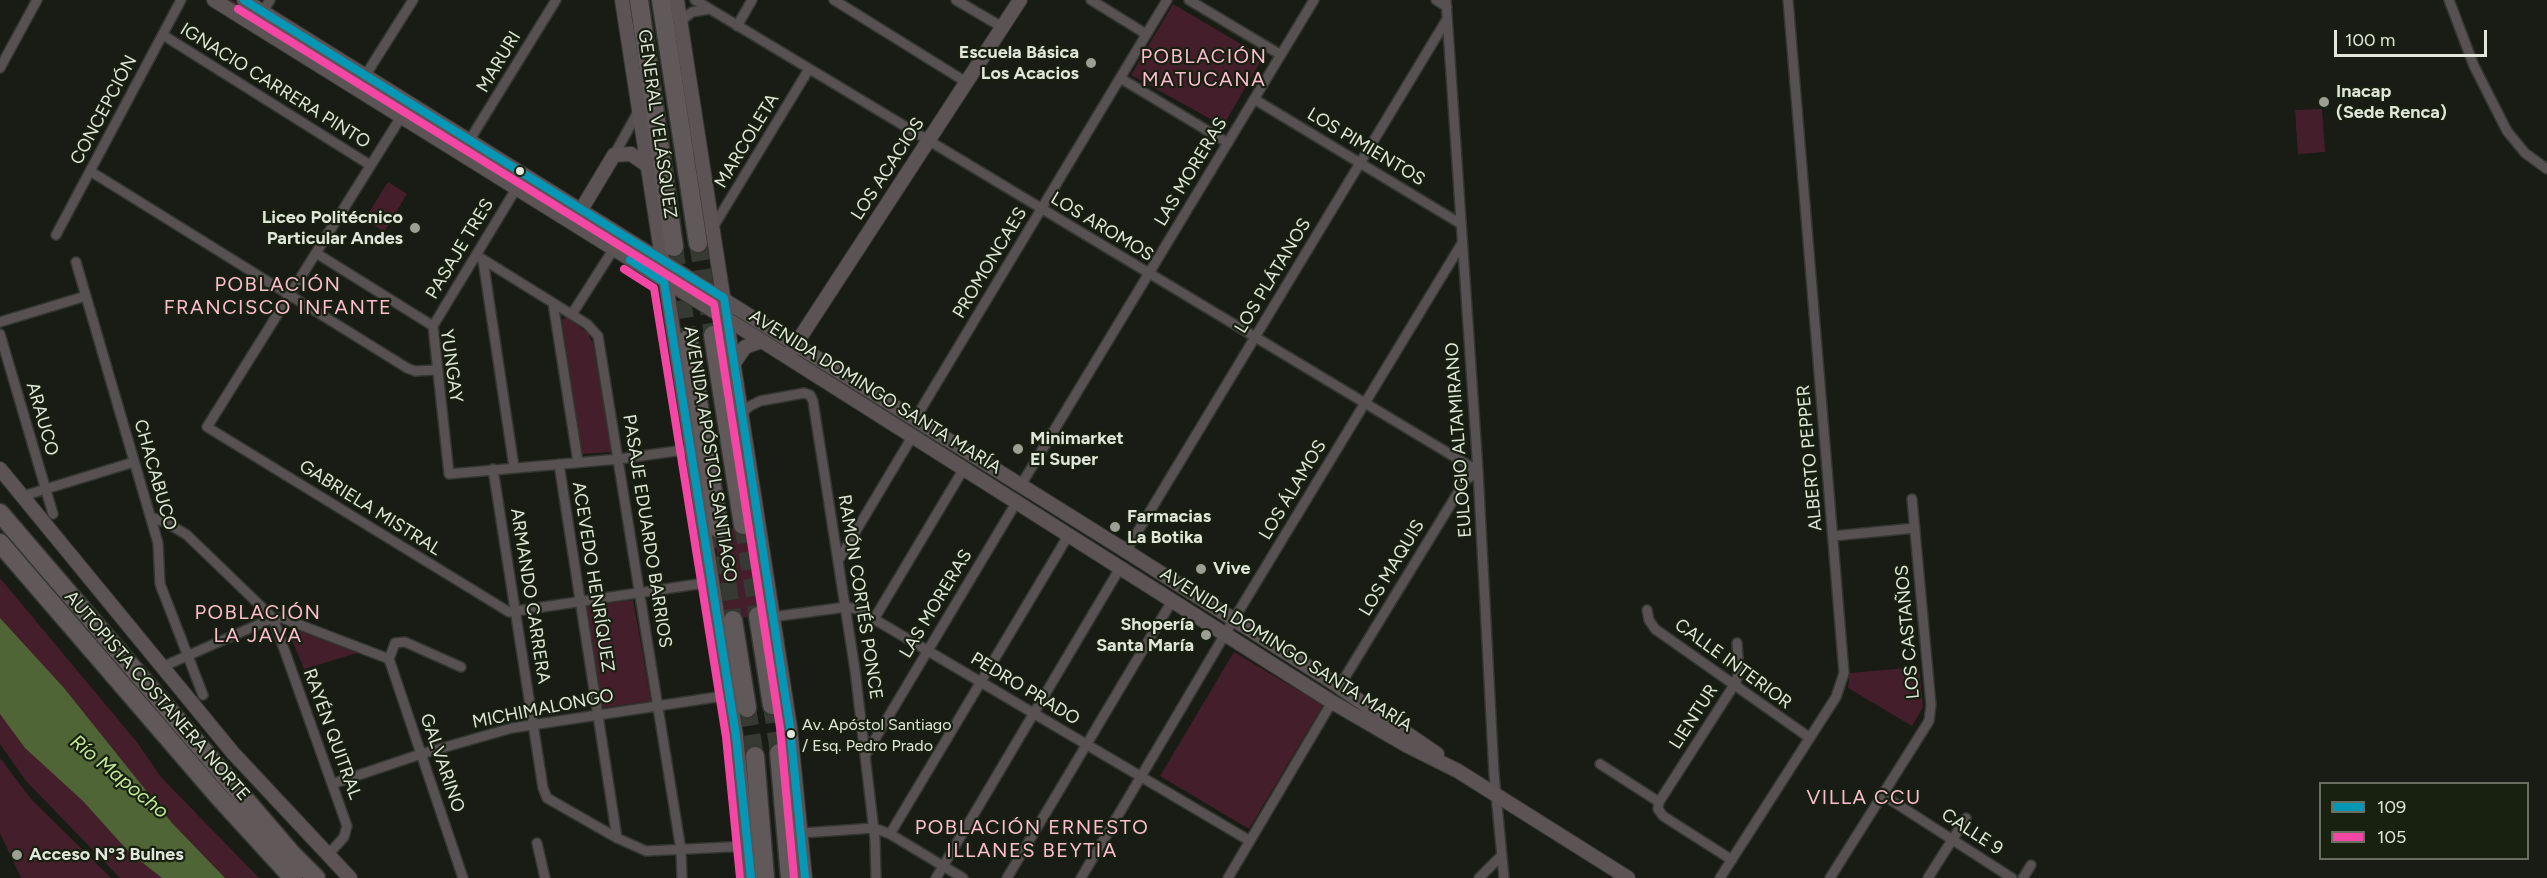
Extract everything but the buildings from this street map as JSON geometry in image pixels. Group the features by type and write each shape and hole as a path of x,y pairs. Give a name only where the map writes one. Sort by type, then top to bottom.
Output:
{"highway":[{"name":"GENERAL VELÁSQUEZ","path":"639,0 668,254"},
{"name":"GENERAL VELÁSQUEZ","path":"661,0 699,243"},
{"path":"713,335 743,525"},
{"path":"688,339 719,529"},
{"name":"AUTOPISTA COSTANERA NORTE","path":"0,513 292,854 316,878"},
{"name":"AUTOPISTA COSTANERA NORTE","path":"0,543 218,796 293,878"},
{"path":"765,616 772,705"},
{"path":"733,620 747,708"},
{"path":"779,753 790,878"},
{"path":"755,756 765,878"}],"main road":[{"name":"AVENIDA DOMINGO SANTA MARÍA","path":"214,0 762,341 1332,702 1406,745 1458,771"},
{"name":"AVENIDA DOMINGO SANTA MARÍA","path":"244,0 266,6 365,76 581,210 668,254 724,298 1339,687 1420,741 1458,771 1627,877"},
{"name":"AVENIDA APÓSTOL SANTIAGO","path":"622,0 648,166 668,254 664,282 730,695 751,878"},
{"name":"AVENIDA APÓSTOL SANTIAGO","path":"677,0 734,363 765,616 790,727 805,878"},
{"name":"LOS ACACIOS","path":"787,357 1020,0"},
{"path":"581,210 614,155 631,154 648,166"},
{"path":"734,363 745,347 762,341"},
{"path":"0,469 233,753 350,878"}],"street":[{"path":"0,68 37,0"},
{"name":"CONCEPCIÓN","path":"56,235 181,0"},
{"path":"365,76 412,0"},
{"name":"MARURI","path":"469,141 556,0"},
{"name":"LOS AROMOS","path":"695,0 1148,275 1478,471"},
{"path":"737,26 752,0"},
{"path":"834,0 966,82"},
{"path":"956,0 1002,27"},
{"path":"1091,0 1146,34"},
{"name":"PROMONCAES","path":"915,419 1167,0"},
{"path":"1189,0 1281,55"},
{"name":"LAS MORERAS","path":"1021,484 1314,0"},
{"path":"1436,0 1447,3"},
{"name":"ALBERTO PEPPER","path":"1720,878 1839,692 1844,673 1788,0"},
{"path":"2449,0 2474,66 2503,123 2525,153 2547,169"},
{"name":"EULOGIO ALTAMIRANO","path":"1447,3 1504,878"},
{"path":"681,21 692,12 710,9"},
{"name":"LOS PLÁTANOS","path":"1126,551 1448,18"},
{"name":"IGNACIO CARRERA PINTO","path":"163,35 370,165"},
{"name":"MARCOLETA","path":"712,229 809,69"},
{"path":"1120,78 1228,143"},
{"name":"LOS PIMIENTOS","path":"1254,99 1461,224"},
{"path":"614,155 639,109"},
{"path":"289,295 401,117"},
{"path":"90,171 409,370 436,369"},
{"name":"PASAJE TRES","path":"433,326 480,257 516,189"},
{"name":"LOS ÁLAMOS","path":"1081,878 1225,634 1462,243"},
{"path":"572,315 613,250"},
{"name":"YUNGAY","path":"316,253 433,326 449,474 493,469"},
{"path":"480,257 514,467"},
{"name":"PASAJE EDUARDO BARRIOS","path":"480,257 592,327 600,341 681,850 682,878"},
{"name":"CHACABUCO","path":"76,262 151,517 160,553 160,584 203,695"},
{"name":"GABRIELA MISTRAL","path":"289,295 207,426 501,609 516,613"},
{"path":"0,322 86,296"},
{"path":"553,303 578,462"},
{"name":"ARAUCO","path":"0,334 53,514"},
{"name":"RAMÓN CORTÉS PONCE","path":"741,414 760,401 804,393 810,395 846,607 866,754 874,828 876,878"},
{"path":"838,561 912,437"},
{"path":"493,469 619,459 691,449"},
{"path":"23,496 134,462"},
{"name":"ACEVEDO HENRÍQUEZ","path":"558,464 617,838"},
{"name":"ARMANDO CARRERA","path":"493,469 533,724 547,798 617,838"},
{"path":"874,619 963,470"},
{"name":"LOS MAQUIS","path":"1339,687 1465,481 1478,471"},
{"name":"LOS CASTAÑOS","path":"1830,878 1923,734 1931,713 1912,499"},
{"name":"LAS MORERAS","path":"866,754 1016,503"},
{"path":"151,517 167,523 187,536 273,618"},
{"path":"1833,536 1915,528"},
{"path":"890,834 1068,536"},
{"path":"936,878 1120,568"},
{"path":"516,613 712,582"},
{"path":"1007,878 1172,601"},
{"path":"765,616 846,607"},
{"name":"PEDRO PRADO","path":"846,607 857,609 1250,841"},
{"name":"CALLE INTERIOR","path":"1647,610 1649,620 1656,629 1810,738"},
{"path":"162,667 273,618 282,618 389,659 395,644 405,642 461,667"},
{"name":"RAYÉN QUITRAL","path":"273,618 347,831 327,856"},
{"name":"LIENTUR","path":"1659,802 1734,686 1738,675 1737,644"},
{"name":"GALVARINO","path":"389,659 463,878"},
{"name":"MICHIMALONGO","path":"332,784 421,754 533,724 730,695"},
{"path":"1228,878 1332,702"},
{"path":"1600,764 1659,802 1658,809 1663,816 1732,860"},
{"name":"CALLE 9","path":"1883,795 2012,878"},
{"path":"1928,878 1966,818"},
{"path":"802,833 874,828 890,834 963,878"},
{"path":"617,838 646,851 749,846"},
{"path":"537,843 545,878"},
{"path":"1479,878 1502,855"},
{"path":"2023,878 2031,865"}],"shaded area":[{"path":"223,0 232,0 584,220 581,224"},
{"path":"1173,4 1263,57 1223,126 1131,75"},
{"path":"2322,109 2325,152 2298,154 2295,110"},
{"path":"388,182 407,194 384,232 365,219"},
{"path":"566,317 588,333 593,344 613,452 582,454 562,320"},
{"path":"755,525 769,613 726,621 714,531"},
{"path":"0,578 136,741 161,777 259,878 120,878 26,781 0,744"},
{"path":"633,600 651,701 601,708 587,606"},
{"path":"292,628 357,653 304,669 291,638"},
{"path":"1234,652 1323,705 1249,829 1160,776"},
{"path":"1919,667 1923,707 1912,726 1848,688 1850,673"},
{"path":"0,758 31,799 111,878 21,878 0,833"}],"water":[{"name":"Río Mapocho","path":"0,618 64,688 172,823 225,878 162,878 128,851 83,801 25,748 0,714"}],"tunnel":[{"path":"698,243 713,335"},
{"path":"674,247 688,339"},
{"path":"743,525 758,616"},
{"path":"719,529 733,620"},
{"path":"772,705 779,753"},
{"path":"747,708 755,756"}],"transit line":[{"name":"109","path":"244,0 724,298 790,727 805,878"},
{"name":"105","path":"238,9 714,304 780,728 794,878"},
{"name":"109","path":"630,260 664,282 736,736 751,878"},
{"name":"105","path":"624,269 654,288 726,737 740,878"}],"place":[{"name":"Escuela Básica Los Acacios","path":"1091,63"},
{"name":"Inacap (Sede Renca)","path":"2324,102"},
{"name":"Liceo Politécnico Particular Andes","path":"415,228"},
{"name":"Minimarket El Super","path":"1018,449"},
{"name":"Farmacias La Botika","path":"1115,527"},
{"name":"Vive","path":"1201,569"},
{"name":"Shopería Santa María","path":"1206,635"},
{"name":"Av. Apóstol Santiago / Esq. Pedro Prado","path":"791,734"},
{"name":"Acceso N°3 Bulnes","path":"17,855"}],"district":[{"name":"POBLACIÓN MATUCANA","path":"1204,68"},
{"name":"POBLACIÓN FRANCISCO INFANTE","path":"278,296"},
{"name":"POBLACIÓN LA JAVA","path":"258,624"},
{"name":"VILLA CCU","path":"1864,798"},
{"name":"POBLACIÓN ERNESTO ILLANES BEYTIA","path":"1032,840"}]}
